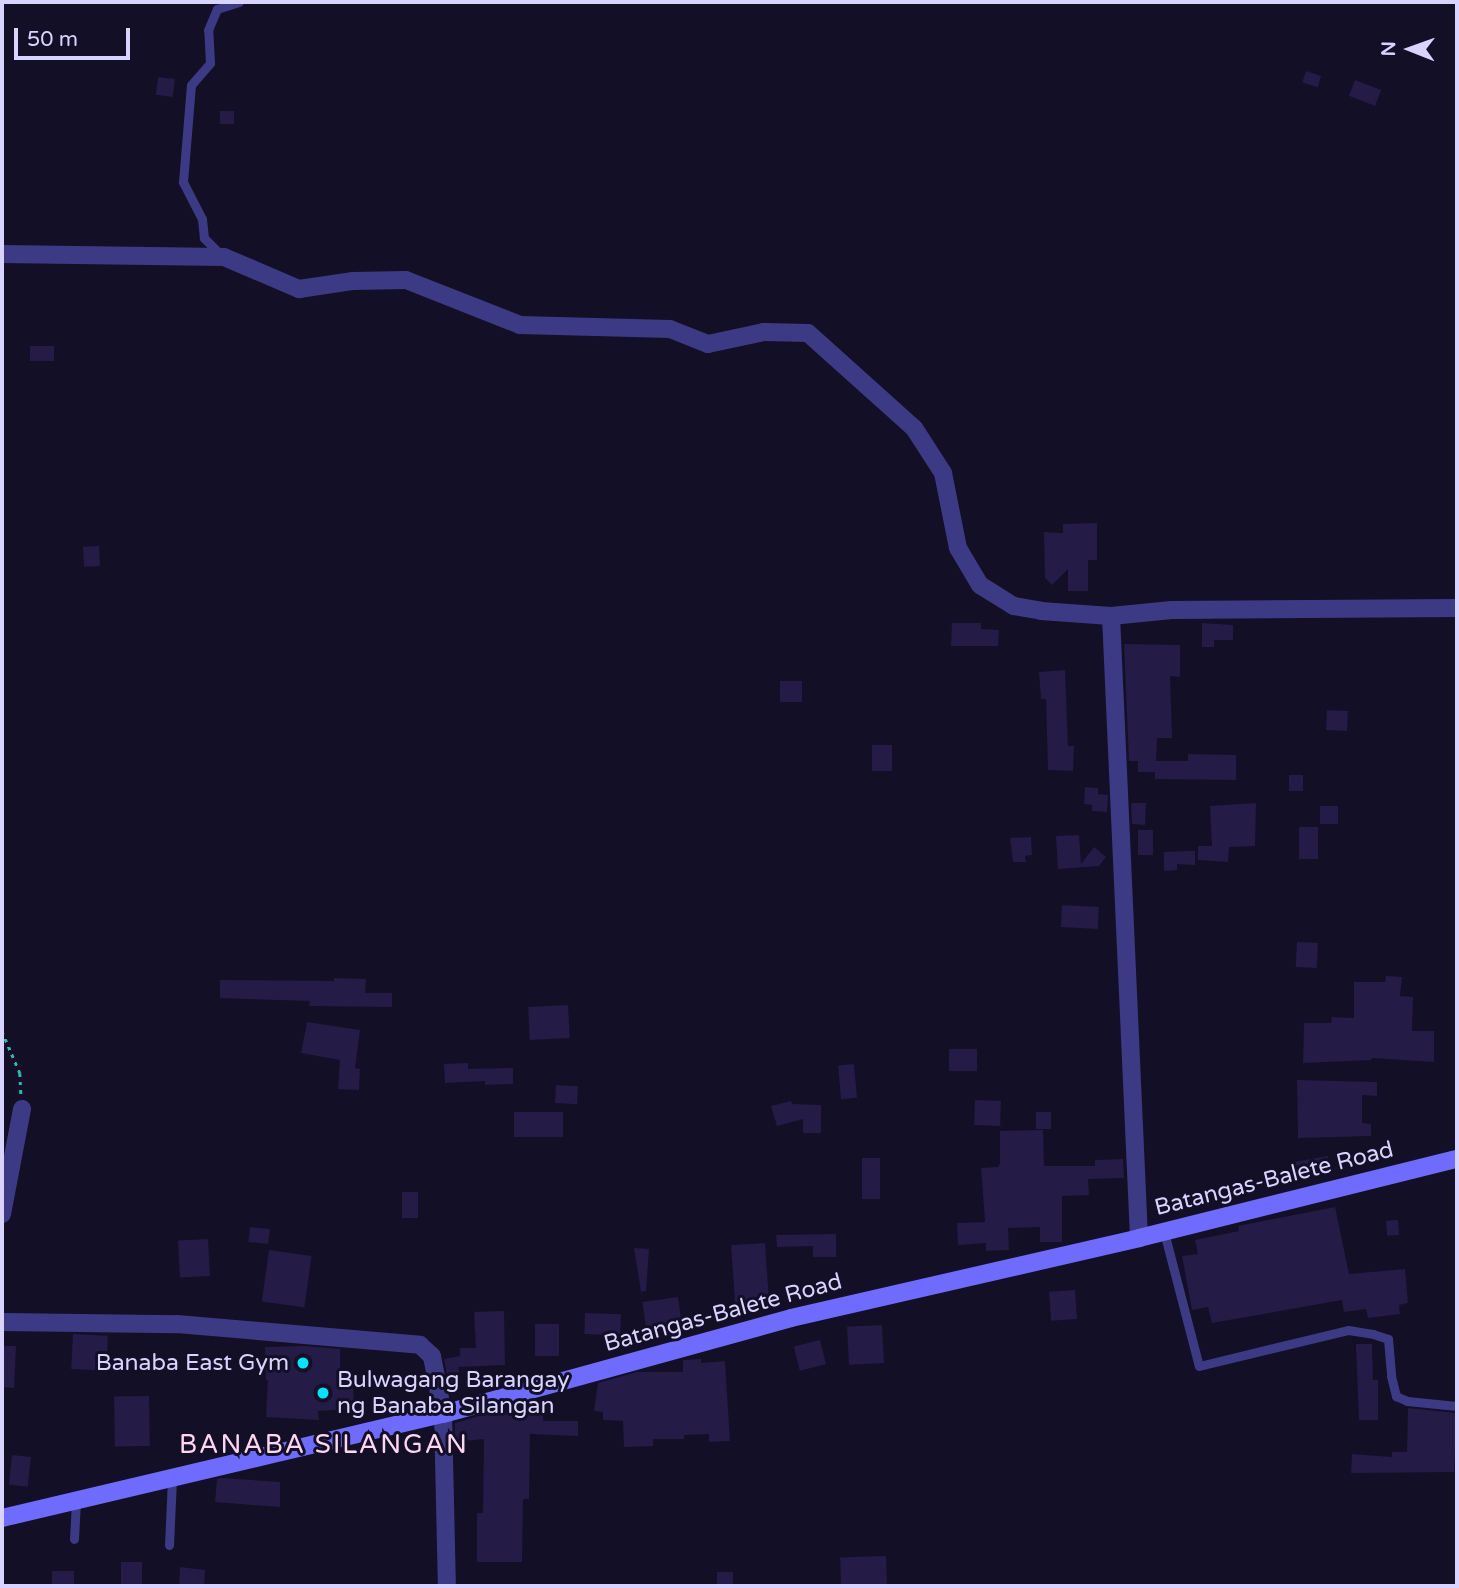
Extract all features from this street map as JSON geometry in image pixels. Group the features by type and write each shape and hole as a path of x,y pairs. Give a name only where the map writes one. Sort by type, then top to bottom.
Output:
{"main road":[{"name":"Batangas-Balete Road","path":"2,1518 76,1503 443,1414 791,1318 1139,1238 1457,1159"}],"street":[{"path":"2,254 224,257 299,289 353,281 406,280 520,325 670,329 708,344 764,332 808,333 914,428 943,473 958,548 980,585 1014,606 1041,611 1111,616 1172,610 1457,607"},
{"path":"1111,616 1139,1238"},
{"path":"2,1214 22,1109"},
{"path":"2,1322 177,1324 420,1345 432,1356 443,1414 447,1586"}],"lane":[{"path":"224,257 204,238 202,219 183,182 191,85 209,63 208,30 217,9 239,2"},
{"path":"1164,1232 1199,1366 1348,1330 1388,1339 1391,1376 1396,1396 1407,1401 1457,1406"},
{"path":"169,1545 172,1480"},
{"path":"74,1539 76,1503"}],"path":[{"path":"2,1031 20,1073 22,1109"}],"building":[{"path":"1306,71 1321,76 1318,87 1302,82"},
{"path":"158,77 175,79 173,97 156,95"},
{"path":"1355,80 1381,90 1375,106 1349,96"},
{"path":"220,111 234,111 234,124 220,124"},
{"path":"30,346 54,346 54,361 30,361"},
{"path":"1097,523 1097,560 1088,560 1088,591 1068,591 1068,569 1052,585 1045,578 1044,532 1063,533 1063,524"},
{"path":"99,546 100,566 84,567 83,547"},
{"path":"952,623 981,623 981,629 999,630 998,646 951,646"},
{"path":"1202,623 1233,625 1233,640 1214,640 1214,647 1202,647"},
{"path":"1124,644 1180,645 1180,677 1170,676 1172,738 1157,738 1156,761 1188,761 1188,754 1236,755 1236,780 1155,779 1155,772 1138,772 1138,761 1129,761"},
{"path":"1065,670 1068,746 1074,746 1073,771 1048,770 1046,699 1041,699 1039,672"},
{"path":"780,681 802,681 802,702 780,702"},
{"path":"1327,710 1348,711 1347,731 1326,730"},
{"path":"872,745 892,745 892,771 872,771"},
{"path":"1289,775 1303,775 1303,791 1289,791"},
{"path":"1085,787 1098,788 1098,794 1108,795 1107,812 1092,811 1092,805 1084,804"},
{"path":"1131,803 1146,803 1145,825 1132,824"},
{"path":"1256,803 1255,846 1229,847 1228,862 1198,860 1198,846 1212,846 1210,806"},
{"path":"1320,806 1338,806 1338,824 1320,824"},
{"path":"1299,827 1318,827 1318,859 1299,859"},
{"path":"1138,830 1153,830 1153,855 1138,855"},
{"path":"1079,835 1081,864 1094,847 1106,857 1099,866 1058,869 1056,836"},
{"path":"1031,837 1032,855 1025,856 1026,862 1013,862 1010,838"},
{"path":"1195,851 1195,865 1177,864 1177,870 1164,871 1164,852"},
{"path":"1062,905 1099,907 1098,929 1061,927"},
{"path":"1297,942 1318,943 1317,968 1296,967"},
{"path":"1386,976 1402,977 1400,996 1413,997 1412,1031 1434,1031 1434,1062 1372,1058 1303,1063 1304,1023 1331,1023 1332,1017 1354,1018 1354,982 1385,982"},
{"path":"334,978 366,979 365,993 392,993 392,1007 309,1006 310,1001 220,998 220,980 334,981"},
{"path":"568,1005 570,1038 530,1040 528,1007"},
{"path":"307,1022 360,1030 355,1068 360,1069 359,1090 338,1089 340,1060 301,1053"},
{"path":"949,1049 977,1049 977,1071 949,1071"},
{"path":"468,1063 468,1069 513,1068 513,1084 485,1085 485,1081 445,1083 444,1064"},
{"path":"854,1064 857,1098 841,1099 838,1065"},
{"path":"1297,1080 1377,1082 1377,1096 1362,1095 1362,1123 1371,1124 1371,1136 1298,1138"},
{"path":"556,1085 578,1086 577,1104 555,1103"},
{"path":"975,1100 1001,1101 1000,1126 974,1125"},
{"path":"791,1101 792,1104 821,1105 821,1133 803,1133 803,1119 777,1126 771,1106"},
{"path":"514,1112 563,1112 563,1137 514,1137"},
{"path":"1036,1112 1051,1112 1051,1129 1036,1129"},
{"path":"1043,1130 1044,1166 1095,1166 1095,1160 1123,1159 1124,1178 1088,1179 1089,1195 1062,1196 1062,1242 1040,1242 1040,1227 1008,1228 1009,1250 986,1251 986,1243 958,1245 957,1223 985,1222 981,1168 998,1167 1000,1131"},
{"path":"1328,1156 1331,1173 1295,1179 1293,1162"},
{"path":"862,1158 880,1158 880,1199 862,1199"},
{"path":"402,1192 418,1192 418,1218 402,1218"},
{"path":"1335,1207 1349,1274 1405,1269 1408,1303 1399,1305 1400,1314 1368,1318 1366,1309 1344,1312 1342,1300 1212,1323 1208,1307 1192,1310 1182,1256 1198,1254 1195,1240 1239,1231 1238,1226"},
{"path":"1398,1220 1399,1235 1387,1236 1386,1221"},
{"path":"250,1227 270,1229 268,1244 248,1242"},
{"path":"836,1234 836,1257 813,1257 813,1246 777,1247 776,1235"},
{"path":"208,1239 210,1276 180,1278 178,1241"},
{"path":"765,1243 769,1304 735,1306 731,1245"},
{"path":"634,1248 649,1249 646,1291 641,1292"},
{"path":"269,1250 312,1256 304,1307 262,1301"},
{"path":"1075,1290 1077,1319 1051,1321 1049,1292"},
{"path":"678,1297 682,1324 646,1329 642,1302"},
{"path":"504,1311 505,1365 458,1367 461,1382 449,1384 444,1359 460,1356 460,1348 476,1348 474,1312"},
{"path":"585,1313 621,1314 620,1335 584,1334"},
{"path":"535,1324 559,1324 559,1356 535,1356"},
{"path":"882,1325 884,1363 849,1365 847,1327"},
{"path":"73,1334 108,1336 106,1371 71,1369"},
{"path":"820,1340 826,1364 800,1371 794,1347"},
{"path":"1356,1344 1372,1344 1373,1380 1378,1380 1378,1420 1359,1420"},
{"path":"2,1346 16,1346 14,1388 2,1387"},
{"path":"265,1347 340,1349 340,1382 353,1382 354,1409 318,1411 319,1420 266,1417 268,1380"},
{"path":"701,1359 701,1363 725,1361 730,1441 709,1442 709,1434 684,1435 684,1439 653,1439 653,1446 624,1447 623,1421 603,1420 603,1412 594,1411 598,1383 637,1372 683,1372 683,1360"},
{"path":"149,1396 150,1446 115,1447 114,1397"},
{"path":"1408,1408 1457,1413 1454,1472 1351,1473 1352,1454 1392,1457 1392,1452 1407,1452"},
{"path":"524,1409 543,1409 543,1421 578,1421 578,1436 530,1434 529,1499 523,1499 522,1562 477,1562 477,1513 483,1513 484,1439 455,1442 455,1423"},
{"path":"12,1455 31,1457 28,1487 9,1485"},
{"path":"217,1479 280,1482 280,1507 215,1502"},
{"path":"886,1556 887,1586 841,1586 840,1558"},
{"path":"121,1562 142,1562 142,1586 121,1586"},
{"path":"180,1567 205,1570 204,1586 179,1586"},
{"path":"52,1571 74,1571 74,1586 52,1586"},
{"path":"717,1572 733,1572 733,1586 717,1586"}],"place":[{"name":"Banaba East Gym","path":"303,1363"},
{"name":"Bulwagang Barangay ng Banaba Silangan","path":"323,1393"}],"district":[{"name":"BANABA SILANGAN","path":"324,1445"}]}
